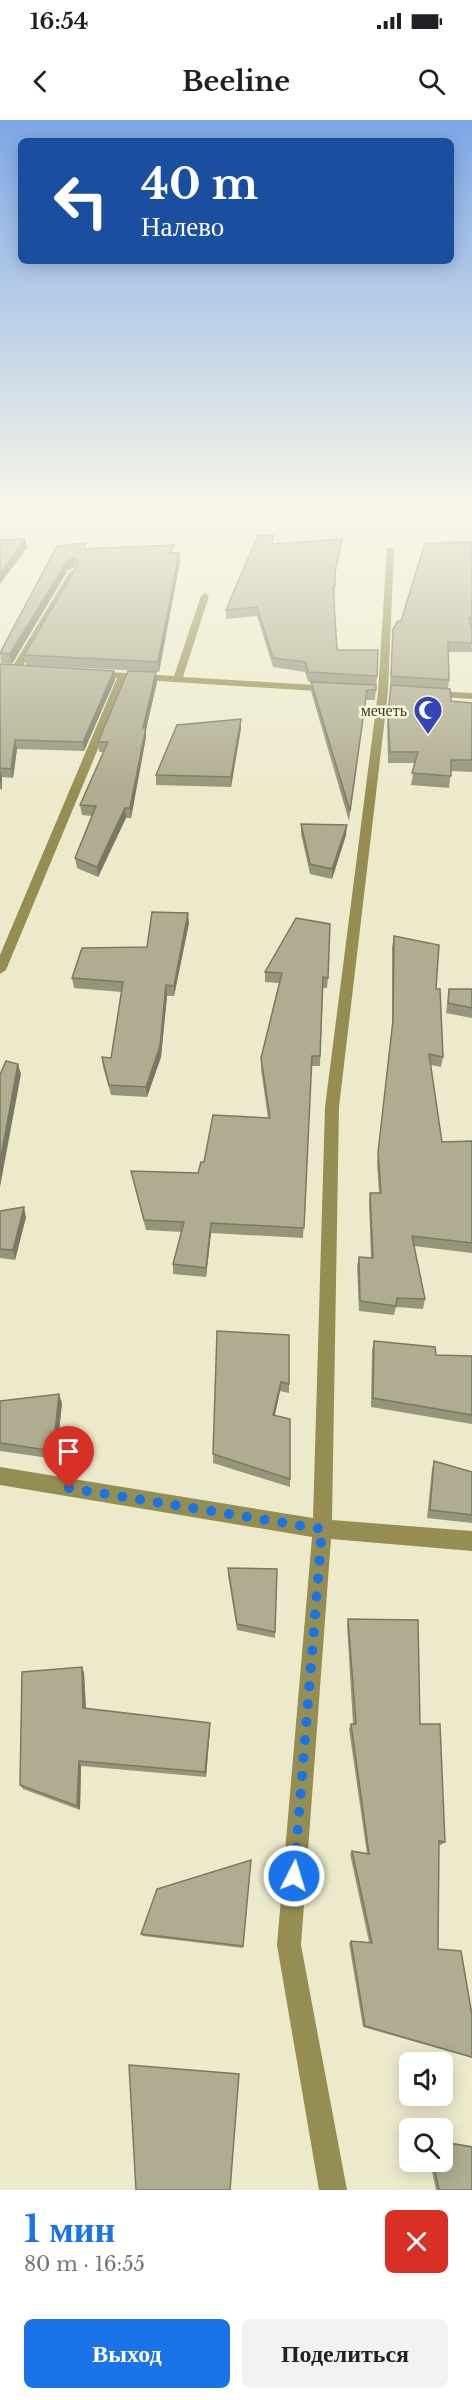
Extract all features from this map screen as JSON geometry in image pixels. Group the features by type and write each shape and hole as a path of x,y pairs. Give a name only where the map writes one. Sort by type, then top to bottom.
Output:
{"street":[{"path":"27,670 12,669 56,600"},
{"path":"177,680 204,600"},
{"path":"333,2190 289,1945 322,1529 332,1107 383,692 388,600"},
{"path":"87,674 337,689"},
{"path":"0,970 123,676"},
{"path":"416,693 472,696"},
{"path":"0,1476 322,1529 472,1541"}],"building":[{"path":"28,600 43,600 10,654 0,653"},
{"path":"57,600 170,600 158,662 24,655"},
{"path":"230,600 334,600 337,650 378,650 377,676 308,672 306,662 273,658 257,607 226,610"},
{"path":"408,600 472,600 472,618 469,618 472,643 448,642 449,680 391,676 393,629 398,621 401,621"},
{"path":"0,664 114,671 83,742 15,740 11,769 0,768"},
{"path":"128,671 156,672 143,728 146,727 130,808 125,808 97,867 75,858 96,806 80,805 108,742 98,742"},
{"path":"311,682 376,685 376,690 367,690 350,811"},
{"path":"391,685 450,689 451,701 472,703 472,760 451,760 451,776 412,773 418,752 390,752 388,714"},
{"path":"241,719 231,777 156,775 177,725"},
{"path":"301,824 347,825 332,869 310,864"},
{"path":"152,912 188,913 174,986 166,985 160,1046 146,1087 109,1085 102,1057 111,1058 123,982 72,978 82,948 147,947"},
{"path":"296,918 330,924 328,978 323,977 320,1056 312,1056 304,1228 211,1223 206,1268 173,1264 184,1222 144,1220 131,1171 198,1173 201,1162 204,1162 213,1115 270,1118 261,1058 282,973 265,972"},
{"path":"394,936 439,945 436,989 440,989 443,1057 429,1054 442,1142 472,1141 472,1243 412,1236 425,1299 397,1298 396,1306 360,1301 359,1257 373,1258 370,1193 381,1193 378,1153 393,1020"},
{"path":"449,989 472,989 472,1008 448,1003"},
{"path":"6,1061 18,1064 0,1162 0,1075"},
{"path":"24,1207 13,1250 0,1249 0,1211"},
{"path":"217,1331 289,1335 289,1384 281,1382 273,1415 290,1419 290,1479 213,1454"},
{"path":"374,1341 435,1347 436,1355 472,1356 472,1415 373,1398"},
{"path":"59,1394 53,1451 0,1443 0,1401"},
{"path":"434,1461 472,1472 472,1515 430,1510"},
{"path":"228,1568 277,1569 275,1632 237,1624"},
{"path":"348,1619 418,1620 420,1724 440,1724 445,1842 439,1841 438,1949 461,1951 472,2015 472,2057 365,2026 351,1941 372,1943 352,1851 369,1854 351,1724 356,1724"},
{"path":"82,1667 83,1708 210,1723 205,1772 79,1761 77,1806 20,1785 22,1672"},
{"path":"251,1860 243,1946 141,1934 157,1889"},
{"path":"129,2065 239,2074 230,2190 136,2190"},
{"path":"453,2144 472,2147 472,2190 439,2190 435,2172 453,2172"}],"place":[{"name":"мечеть","path":"428,736"}],"route":[{"path":"69,1488 322,1529 294,1876"}]}
